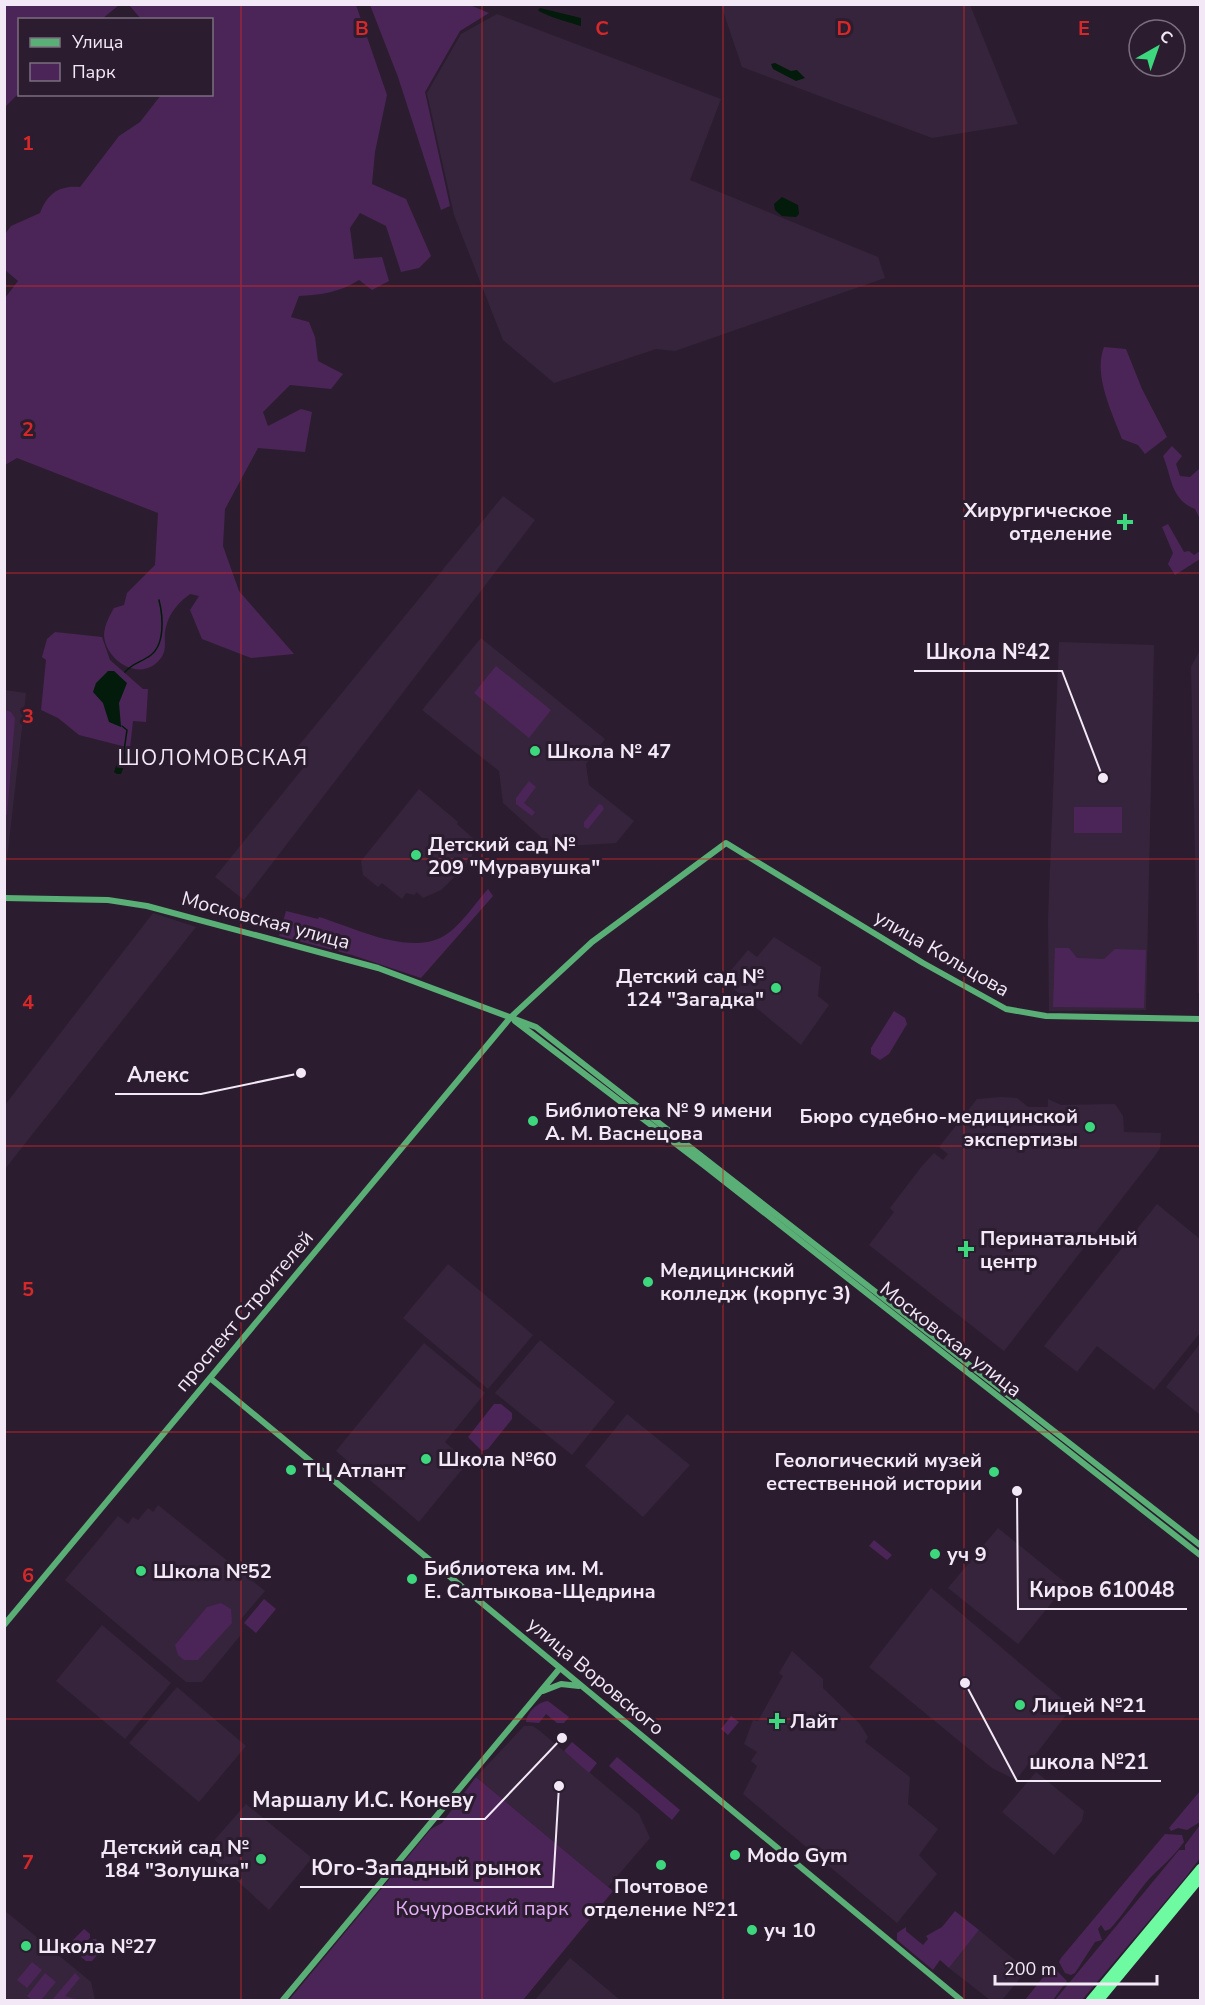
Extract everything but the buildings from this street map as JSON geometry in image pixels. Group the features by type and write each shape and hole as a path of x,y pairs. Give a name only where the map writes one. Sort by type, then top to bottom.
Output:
{"highway":[{"path":"1090,2001 1200,1868"},
{"path":"1100,2001 1200,1879"}],"main road":[{"name":"проспект Строителей","path":"4,1625 510,1018 592,942 726,843"},
{"name":"улица Кольцова","path":"726,843 923,963 1006,1010 1046,1016 1200,1019"},
{"name":"Московская улица","path":"4,898 138,904 378,968 536,1027 957,1355 993,1388 1200,1556"},
{"name":"Московская улица","path":"510,1018 705,1166 952,1361 993,1388 1200,1545"},
{"path":"952,1361 957,1355"},
{"name":"улица Воровского","path":"210,1378 961,2001"},
{"path":"283,2001 560,1668"},
{"path":"538,1694 549,1687 565,1683 590,1692"}],"shaded area":[{"path":"721,5 970,5 1018,124 932,138 742,67"},
{"path":"540,8 581,18 581,26 546,15 538,10"},
{"path":"497,14 721,99 690,180 878,257 885,278 675,351 656,349 554,383 503,340 454,215 427,93 461,34"},
{"path":"775,63 791,71 797,70 805,78 796,81 773,69 771,64"},
{"path":"782,197 798,205 799,214 796,217 782,216 775,210 774,204"},
{"path":"503,496 535,520 244,900 215,877 304,767 296,749"},
{"name":"Школа № 47","path":"481,638 605,739 586,764 589,785 634,821 616,843 552,847 503,803 499,771 422,710"},
{"path":"1059,642 1154,645 1146,1010 1049,1011 1048,919"},
{"path":"1200,650 1200,993 1198,993 1191,667"},
{"path":"108,671 114,671 127,683 119,703 121,727 109,722 103,703 93,692 96,683"},
{"path":"5,690 26,693 5,876"},
{"path":"121,751 126,752 125,764 121,774 117,774 114,772"},
{"path":"419,789 458,822 457,824 474,839 472,856 464,868 441,890 423,898 417,892 414,895 406,893 402,899 382,883 378,887 363,875 361,861"},
{"path":"153,913 196,927 5,1169 5,1105"},
{"name":"Детский сад № 124 \"Загадка\"","path":"774,937 821,967 818,996 829,1005 801,1045 723,980 748,950 757,957"},
{"path":"1017,1098 1028,1107 1048,1107 1048,1099 1061,1105 1115,1104 1123,1116 1124,1132 1161,1133 1160,1148 1154,1157 1004,1351 869,1245 894,1212 890,1208 922,1166 934,1153 943,1160 948,1154 939,1147 977,1099"},
{"path":"1157,1204 1200,1239 1200,1333 1154,1390 1097,1346 1077,1372 1044,1346"},
{"path":"448,1264 533,1335 488,1389 403,1318"},
{"path":"540,1340 615,1402 572,1455 495,1393"},
{"path":"424,1343 485,1393 445,1442 468,1462 419,1522 336,1451"},
{"path":"1200,1346 1200,1415 1166,1387"},
{"path":"627,1414 690,1465 643,1517 585,1466"},
{"path":"158,1505 265,1591 240,1620 240,1636 202,1682 186,1682 65,1580 118,1516 128,1524 133,1517 138,1520 148,1508 153,1512"},
{"path":"998,1528 1067,1584 1018,1644 948,1588"},
{"path":"931,1588 1061,1698 1066,1715 1016,1780 992,1768 869,1667"},
{"path":"102,1625 171,1683 125,1739 56,1681"},
{"path":"792,1651 823,1679 823,1688 860,1724 868,1737 865,1742 910,1777 908,1804 938,1829 919,1855 937,1874 897,1923 743,1794 757,1766 751,1761 757,1752 744,1744 753,1720 758,1721 783,1676 779,1673"},
{"path":"177,1687 246,1746 199,1802 129,1743"},
{"path":"524,1726 533,1726 540,1731 639,1814 650,1838 608,1887 476,1777"},
{"path":"1036,1772 1084,1811 1082,1821 1054,1855 1002,1812"},
{"path":"246,1804 312,1858 269,1910 205,1851"},
{"name":"Школа №27","path":"4,1910 91,1982 95,2000 5,2000"},
{"path":"979,1930 1027,1970 1002,2000 990,2000 949,1968"},
{"path":"570,1958 620,2000 535,2000"}],"green space":[{"path":"5,4 119,4 103,18 18,18 18,94 5,107"},
{"path":"129,5 356,5 387,95 375,152 372,184 406,199 431,256 419,268 401,272 386,226 360,213 350,228 354,259 382,257 389,281 372,290 359,280 330,292 299,296 291,317 309,322 315,337 318,361 343,374 331,389 290,385 263,412 268,426 301,409 312,412 305,452 258,448 225,509 223,546 239,591 294,654 251,658 202,639 190,610 199,596 190,594 178,604 169,617 164,651 154,665 146,669 137,669 121,663 114,658 105,643 105,627 114,608 124,605 127,593 155,565 158,513 17,458 5,465 5,298 18,281 5,270 5,234 11,226 40,213 46,201 55,192 60,189 80,187 119,136 140,122 160,96 213,96 213,18 140,18"},
{"path":"370,5 470,5 489,13 460,31 425,92 450,206 441,210 398,77"},
{"path":"1104,347 1126,349 1142,389 1167,437 1145,454 1138,445 1122,439 1113,417 1102,381 1101,358"},
{"path":"1172,446 1182,456 1176,464 1180,476 1190,477 1200,468 1200,519 1195,509 1181,499 1173,487 1163,456"},
{"path":"1168,524 1184,552 1189,551 1194,555 1200,551 1200,559 1175,575 1168,564 1173,553 1162,527"},
{"path":"55,632 102,637 110,660 143,689 148,689 146,722 133,721 130,748 79,735 58,718 41,710 46,660 42,657 47,639"},
{"path":"496,666 551,710 529,738 474,693"},
{"path":"5,710 11,712 15,718 7,815 4,814"},
{"path":"529,781 536,787 524,803 535,812 532,816 516,804 516,798"},
{"path":"599,804 604,809 588,829 584,827 584,822"},
{"path":"1074,807 1122,807 1122,833 1074,833"},
{"path":"488,889 493,896 421,978 352,955 279,936 286,911 318,919 319,917 384,939 417,943 433,941 447,934 464,919"},
{"path":"1055,948 1069,948 1077,958 1104,959 1115,949 1146,950 1144,1008 1053,1007"},
{"path":"894,1011 905,1018 907,1024 889,1054 880,1060 871,1054 871,1048"},
{"path":"494,1404 501,1404 512,1413 512,1419 488,1449 482,1451 468,1437"},
{"path":"874,1540 892,1555 887,1560 869,1546"},
{"path":"264,1599 276,1609 256,1633 244,1623"},
{"path":"221,1603 231,1609 232,1623 198,1660 184,1660 178,1655 175,1645 207,1607"},
{"path":"548,1701 569,1717 564,1723 557,1723 546,1714 539,1723 526,1722 534,1708"},
{"path":"731,1716 739,1722 728,1735 721,1729"},
{"path":"572,1742 597,1763 589,1773 564,1751"},
{"path":"617,1757 680,1810 672,1820 609,1766"},
{"name":"Кочуровский парк","path":"476,1777 613,1891 523,2000 289,2000 431,1829 442,1823"},
{"path":"1200,1791 1200,1822 1187,1830 1178,1828 1171,1831 1169,1828"},
{"path":"1200,1825 1200,1858 1185,1878 1082,2000 1055,2000 1179,1850 1185,1850 1185,1845"},
{"path":"1165,1834 1182,1835 1184,1842 1150,1878 1110,1929 1105,1931 1101,1925 1098,1929 1102,1940 1095,1942 1075,1973 1071,1975 1065,1973 1059,1962 1061,1958"},
{"path":"955,1911 979,1930 949,1968 940,1960 933,1970 897,1940 897,1933 906,1927 906,1931 923,1945 928,1939 926,1936 942,1927"},
{"path":"84,1929 90,1934 90,1938 75,1952 69,1948 69,1944"},
{"path":"93,1939 96,1939 103,1948 92,1961 86,1961 81,1957"},
{"path":"32,1962 42,1970 27,1988 17,1980"},
{"path":"1056,1970 1067,1981 1053,2000 1025,2000 1048,1971"},
{"path":"45,1973 56,1982 41,2000 32,2000 27,1996"},
{"path":"75,1973 80,1978 65,1996 78,2000 52,2000"}],"waterway":[{"path":"125,672 148,657 158,646 162,631 159,600"},
{"path":"122,726 127,730 124,751"}],"place":[{"name":"Хирургическое отделение","path":"1125,522"},
{"name":"Школа № 47","path":"535,751"},
{"name":"Школа №42","path":"1103,778"},
{"name":"Детский сад № 209 \"Муравушка\"","path":"416,855"},
{"name":"Детский сад № 124 \"Загадка\"","path":"776,988"},
{"name":"Алекс","path":"301,1073"},
{"name":"Библиотека № 9 имени А. М. Васнецова","path":"533,1121"},
{"name":"Бюро судебно-медицинской экспертизы","path":"1090,1127"},
{"name":"Перинатальный центр","path":"966,1249"},
{"name":"Медицинский колледж (корпус 3)","path":"648,1282"},
{"name":"Школа №60","path":"426,1459"},
{"name":"ТЦ Атлант","path":"291,1470"},
{"name":"Геологический музей естественной истории","path":"994,1472"},
{"name":"Киров 610048","path":"1017,1491"},
{"name":"уч 9","path":"935,1554"},
{"name":"Школа №52","path":"141,1571"},
{"name":"Библиотека им. М. Е. Салтыкова-Щедрина","path":"412,1579"},
{"name":"школа №21","path":"965,1683"},
{"name":"Лицей №21","path":"1020,1705"},
{"name":"Лайт","path":"777,1721"},
{"name":"Маршалу И.С. Коневу","path":"562,1738"},
{"name":"Юго-Западный рынок","path":"559,1786"},
{"name":"Modo Gym","path":"735,1855"},
{"name":"Детский сад № 184 \"Золушка\"","path":"261,1859"},
{"name":"Почтовое отделение №21","path":"661,1865"},
{"name":"уч 10","path":"752,1930"},
{"name":"Школа №27","path":"26,1946"}],"district":[{"name":"ШОЛОМОВСКАЯ","path":"213,758"}]}
